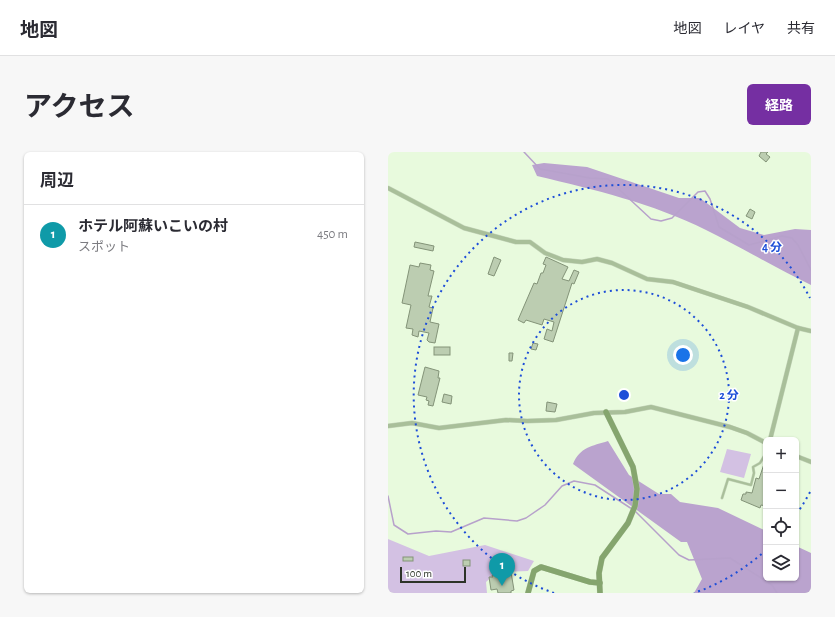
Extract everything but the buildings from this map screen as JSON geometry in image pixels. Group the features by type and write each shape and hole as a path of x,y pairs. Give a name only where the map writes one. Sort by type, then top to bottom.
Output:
{"street":[{"path":"388,188 464,228 516,242 530,242 545,253 563,260 582,262 597,259 612,263 647,279 681,284 748,307 798,328 811,331"},
{"path":"771,437 798,328"},
{"path":"388,426 412,423 439,428 506,420 556,420 606,412 625,412 651,407 730,427 748,433 763,441"},
{"path":"600,593 599,572 602,558 628,522 635,506 637,489 633,467 606,412"},
{"path":"799,457 811,462"},
{"path":"528,593 534,571 541,567 590,582 600,583"}],"lane":[{"path":"722,498 728,479 751,485 754,473 753,467 760,463 763,458"}],"shaded area":[{"path":"544,163 587,167 679,198 700,198 740,228 764,235 795,229 811,230 811,285 706,230 665,212 623,198 537,176 532,165"},
{"path":"608,441 629,475 659,494 671,494 680,502 718,508 763,530 763,581 799,581 799,547 811,553 811,593 694,593 702,579 687,542 681,542 573,464 579,454 592,446"},
{"path":"727,449 751,454 744,478 720,472"},
{"path":"388,539 429,556 485,545 534,561 528,571 497,572 486,582 487,593 388,593"}],"waterway":[{"path":"524,152 540,169 590,178 608,179 651,219 661,221 672,218 698,192 705,191 710,199 719,227 749,245 782,236 792,238 798,245 811,270"},
{"path":"388,496 394,525 408,534 436,531 451,532 484,518 517,521 526,518 545,505 562,486 574,481 595,485 632,509"},
{"path":"635,511 679,555 689,560 730,558 772,585 777,593"}],"place":[{"name":"ホテル阿蘇いこいの村","path":"502,586"}]}
